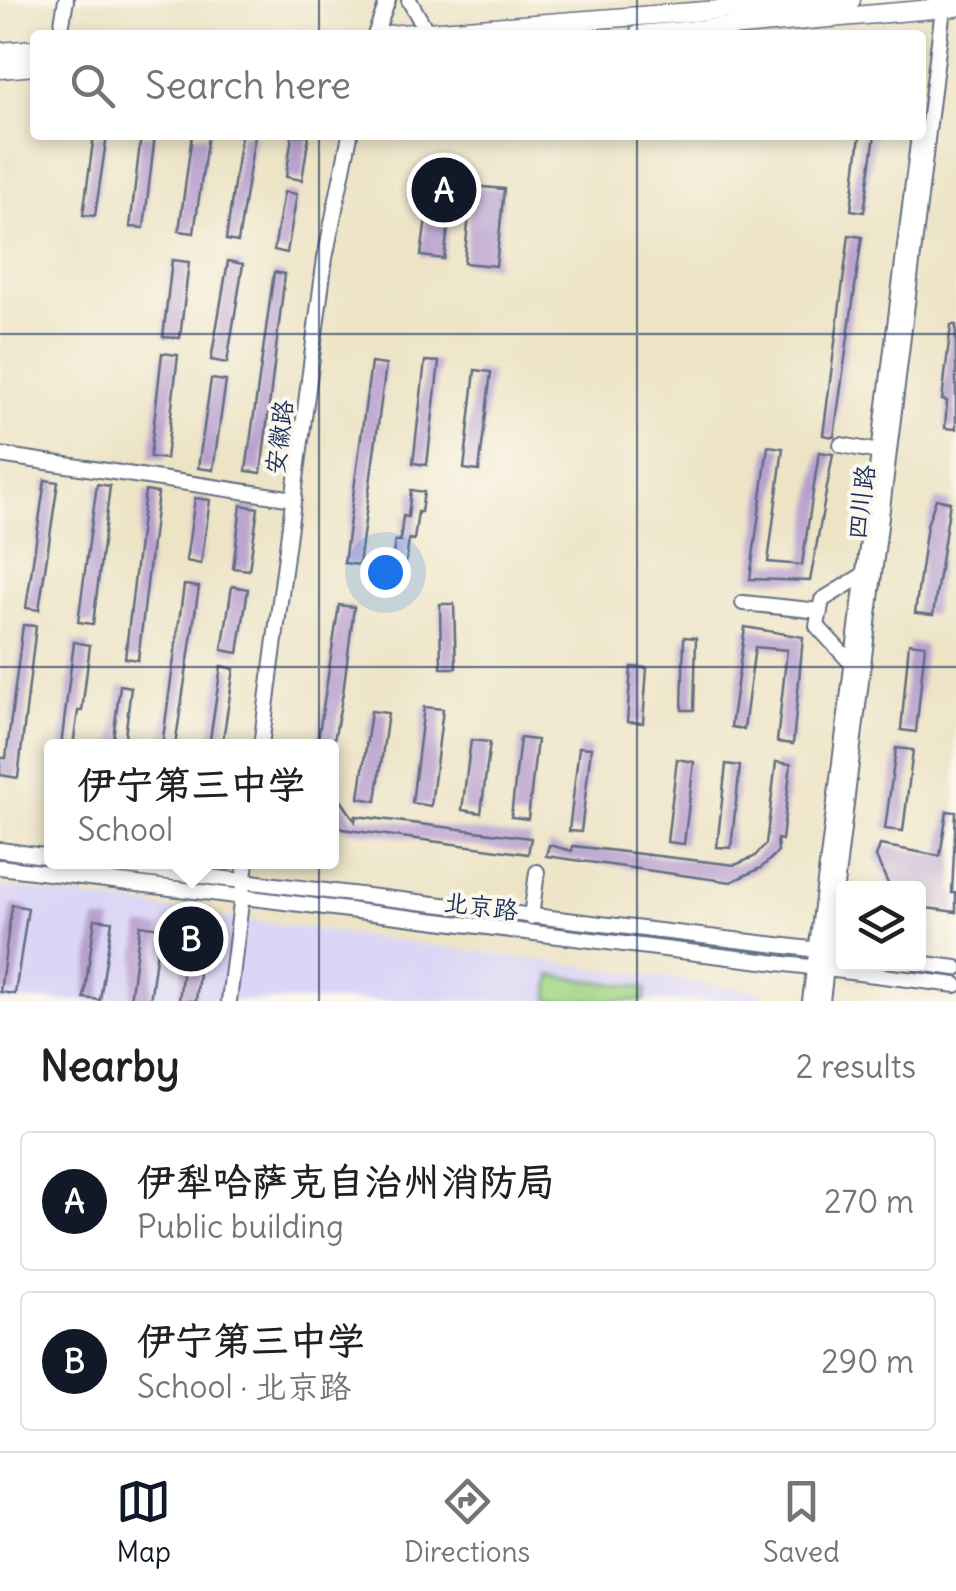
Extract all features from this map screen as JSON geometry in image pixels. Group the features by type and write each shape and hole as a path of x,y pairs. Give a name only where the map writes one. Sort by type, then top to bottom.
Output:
{"main road":[{"path":"451,30 851,0"},
{"path":"689,30 943,5"},
{"path":"0,52 30,49"},
{"path":"0,70 30,67"}],"street":[{"path":"61,30 66,0"},
{"path":"377,30 388,0"},
{"path":"409,0 426,30"},
{"path":"926,91 943,5"},
{"name":"四川路","path":"810,1001 829,951 943,5"},
{"name":"安徽路","path":"263,739 325,258 349,140"},
{"name":"四川路","path":"829,951 852,664 917,140"},
{"path":"841,445 879,452"},
{"path":"0,455 294,499"},
{"path":"852,664 817,626 822,600 864,575"},
{"path":"743,603 820,611"},
{"path":"0,850 44,856"},
{"name":"北京路","path":"0,867 242,900 956,985"},
{"name":"北京路","path":"135,869 829,951"},
{"path":"229,1001 245,869"},
{"path":"532,917 537,872"},
{"path":"926,964 956,968"},
{"name":"四川路","path":"821,968 822,1001"}],"shaded area":[{"path":"0,886 762,991 761,1001 0,1001"}],"green space":[{"path":"551,975 646,988 644,1001 548,1001"}],"building":[{"path":"93,140 106,140 95,216 83,215"},
{"path":"140,140 154,140 144,228 130,227"},
{"path":"191,140 207,140 194,233 179,231"},
{"path":"240,140 254,140 238,242 226,240"},
{"path":"291,140 308,140 302,180 286,177"},
{"path":"859,140 874,140 864,212 851,210"},
{"path":"431,180 454,183 444,259 421,256"},
{"path":"472,186 504,189 496,266 464,263"},
{"path":"284,192 297,194 287,253 274,250"},
{"path":"849,235 862,237 834,437 823,435"},
{"path":"172,260 189,262 180,338 163,337"},
{"path":"228,261 243,264 227,363 211,360"},
{"path":"274,272 285,274 261,473 246,471"},
{"path":"951,325 956,325 956,429 945,428 947,401 942,400"},
{"path":"162,353 178,355 166,459 150,457"},
{"path":"425,361 439,362 427,465 413,463"},
{"path":"371,363 386,365 359,565 344,563"},
{"path":"475,370 491,372 479,471 464,469"},
{"path":"211,379 226,381 213,470 198,468"},
{"path":"768,446 783,448 768,562 802,565 819,452 833,454 810,581 750,579"},
{"path":"45,480 58,482 39,610 26,608"},
{"path":"97,484 110,486 93,624 78,622"},
{"path":"411,490 424,492 414,540 409,539 405,570 391,568 403,516 408,517"},
{"path":"145,491 158,493 138,660 125,658"},
{"path":"195,498 210,500 201,564 186,561"},
{"path":"936,499 950,502 933,615 915,613 927,525"},
{"path":"241,505 258,508 249,570 233,568"},
{"path":"184,585 199,587 176,739 163,739"},
{"path":"232,586 248,589 238,653 222,650"},
{"path":"440,604 454,604 456,668 441,668"},
{"path":"339,605 354,607 334,739 318,739"},
{"path":"23,625 36,626 18,778 0,775 0,758 6,758"},
{"path":"745,627 803,637 793,744 777,742 787,650 755,647 744,729 731,727"},
{"path":"684,637 696,638 694,710 682,710"},
{"path":"74,642 90,645 82,711 78,711 74,739 62,739"},
{"path":"909,643 925,645 916,732 901,730"},
{"path":"221,666 234,669 223,739 210,739"},
{"path":"631,667 647,668 643,723 627,722"},
{"path":"120,685 131,687 125,739 113,739"},
{"path":"424,707 443,709 431,806 412,803"},
{"path":"371,711 388,713 376,801 359,798"},
{"path":"520,738 537,740 528,819 511,817"},
{"path":"471,740 490,742 481,813 462,810"},
{"path":"579,747 591,748 581,832 569,831"},
{"path":"896,748 913,750 903,831 885,829"},
{"path":"677,759 694,762 684,844 667,842"},
{"path":"776,762 791,764 778,852 761,868 731,882 546,856 549,845 572,851 573,846 735,865 754,857 766,844"},
{"path":"726,764 740,766 731,848 717,847"},
{"path":"339,797 355,821 356,816 531,838 528,854 342,829"},
{"path":"947,811 956,812 952,893 956,893 956,912 926,908 926,881 887,881 876,857 880,845 940,856"},
{"path":"12,905 28,908 15,994 0,992"},
{"path":"95,919 112,921 100,1000 84,998"},
{"path":"140,925 160,928 150,1001 130,1001"},
{"path":"187,933 203,935 196,1001 179,1001"}],"place":[{"name":"伊犁哈萨克自治州消防局","path":"444,190"},
{"name":"伊宁第三中学","path":"191,939"}]}
